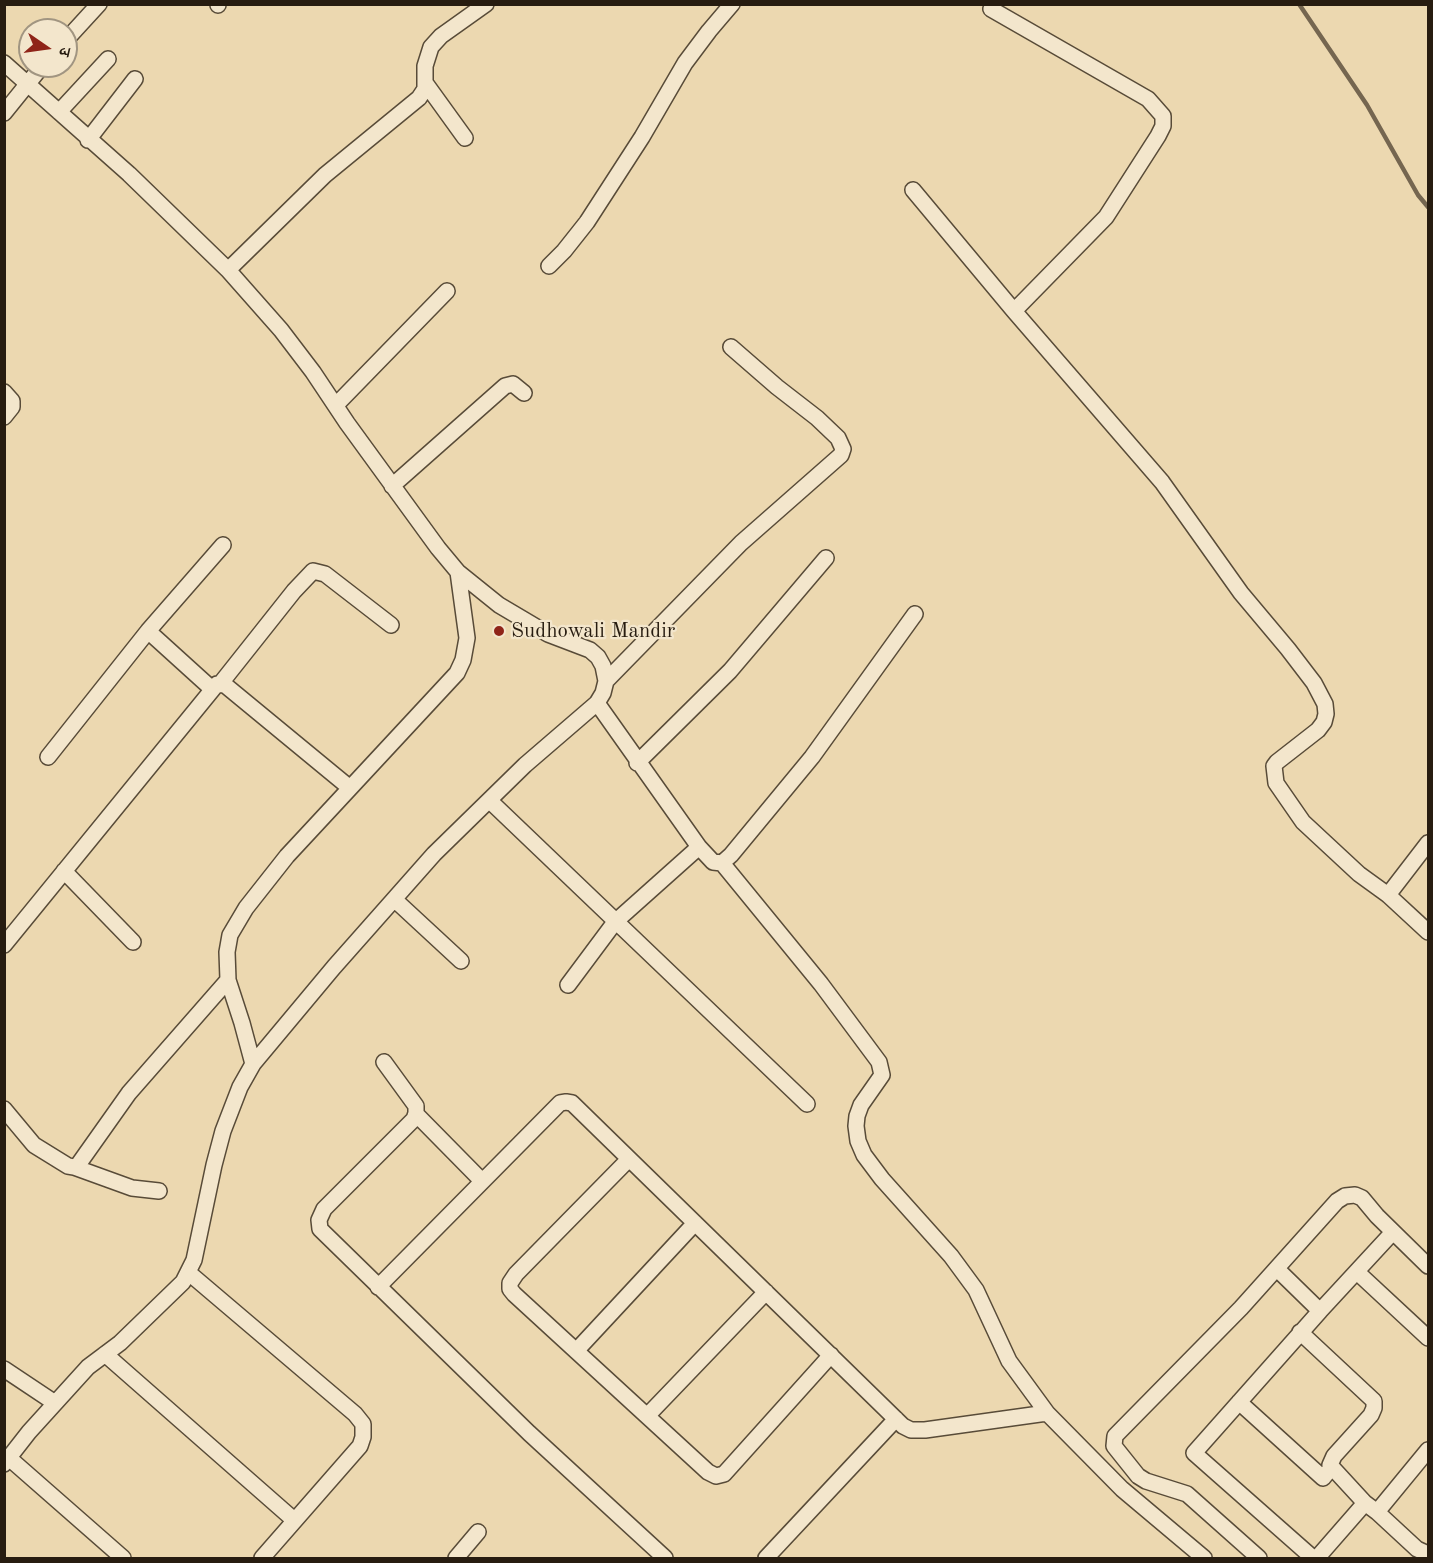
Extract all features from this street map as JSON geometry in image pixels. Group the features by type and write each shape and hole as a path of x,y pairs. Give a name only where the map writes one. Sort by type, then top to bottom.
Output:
{"street":[{"path":"78,27 99,4"},
{"path":"228,270 325,175 424,93 425,66 431,47 441,36 486,4"},
{"path":"549,266 587,222 624,166 685,63 732,4"},
{"path":"991,9 1148,99 1163,116 1163,126 1158,136 1106,218 1014,311"},
{"path":"60,112 108,59"},
{"path":"4,63 88,140 129,174 228,270 281,330 458,572 499,606 548,634 590,650 603,666 606,681 597,703 534,758 434,854 253,1064 240,1087 224,1131 189,1273 170,1296 120,1343 88,1367 7,1461 123,1558"},
{"path":"4,113 31,78"},
{"path":"88,140 135,79"},
{"path":"426,84 465,138"},
{"path":"914,190 1014,311 1162,482 1241,593 1288,649 1322,697 1326,714 1324,722 1318,730 1277,762 1274,766 1276,783 1303,822 1359,874 1388,895 1428,932"},
{"path":"336,405 447,291"},
{"path":"606,681 741,543 841,456 842,443 838,438 731,347"},
{"path":"393,486 505,386 513,384 524,393"},
{"path":"4,392 12,400 12,407 4,417"},
{"path":"48,757 148,631 223,545"},
{"path":"638,763 737,663 826,558"},
{"path":"4,945 294,591 313,571 325,574 391,626"},
{"path":"253,1064 228,980 227,952 231,935 246,908 287,856 453,678 464,660 467,649 466,621 458,572"},
{"path":"722,863 732,855 812,757 915,614"},
{"path":"148,631 350,788"},
{"path":"597,703 699,847 713,862 722,863 821,984 879,1062 882,1075 861,1105 857,1116 858,1141 864,1155 882,1179 951,1256 976,1290 1005,1354 1047,1413 1122,1489 1204,1558"},
{"path":"489,801 807,1104"},
{"path":"1388,895 1428,843"},
{"path":"568,985 615,922 699,847"},
{"path":"64,871 133,942"},
{"path":"394,899 461,961"},
{"path":"74,1167 80,1162 129,1093 228,980"},
{"path":"384,1062 416,1106 416,1114 414,1119 324,1209 319,1220 320,1229 530,1433 665,1558"},
{"path":"378,1287 560,1102 566,1101 572,1103 896,1419 912,1430 1047,1413"},
{"path":"4,1109 34,1145 57,1161 132,1188 159,1191"},
{"path":"416,1114 483,1181"},
{"path":"629,1159 516,1274 510,1283 510,1289 514,1294 708,1472 716,1476 724,1474 831,1355"},
{"path":"1259,1558 1187,1494 1146,1481 1138,1476 1114,1446 1117,1432 1241,1308 1337,1201 1349,1195 1362,1198 1428,1266"},
{"path":"576,1350 695,1223"},
{"path":"1394,1232 1300,1332 1194,1453 1315,1558 1371,1507 1428,1450"},
{"path":"1277,1269 1320,1311"},
{"path":"1357,1272 1428,1338"},
{"path":"189,1273 355,1414 363,1424 360,1446 262,1558"},
{"path":"647,1416 766,1292"},
{"path":"1239,1402 1323,1478 1331,1468 1334,1456 1371,1415 1374,1401 1300,1332"},
{"path":"105,1354 294,1520"},
{"path":"4,1369 55,1403"},
{"path":"766,1558 896,1419"},
{"path":"1331,1468 1417,1548 1428,1554"},
{"path":"456,1558 478,1532"}],"waterway":[{"path":"1299,4 1367,105 1418,195 1428,207"}],"place":[{"name":"Sudhowali Mandir","path":"499,631"}]}
